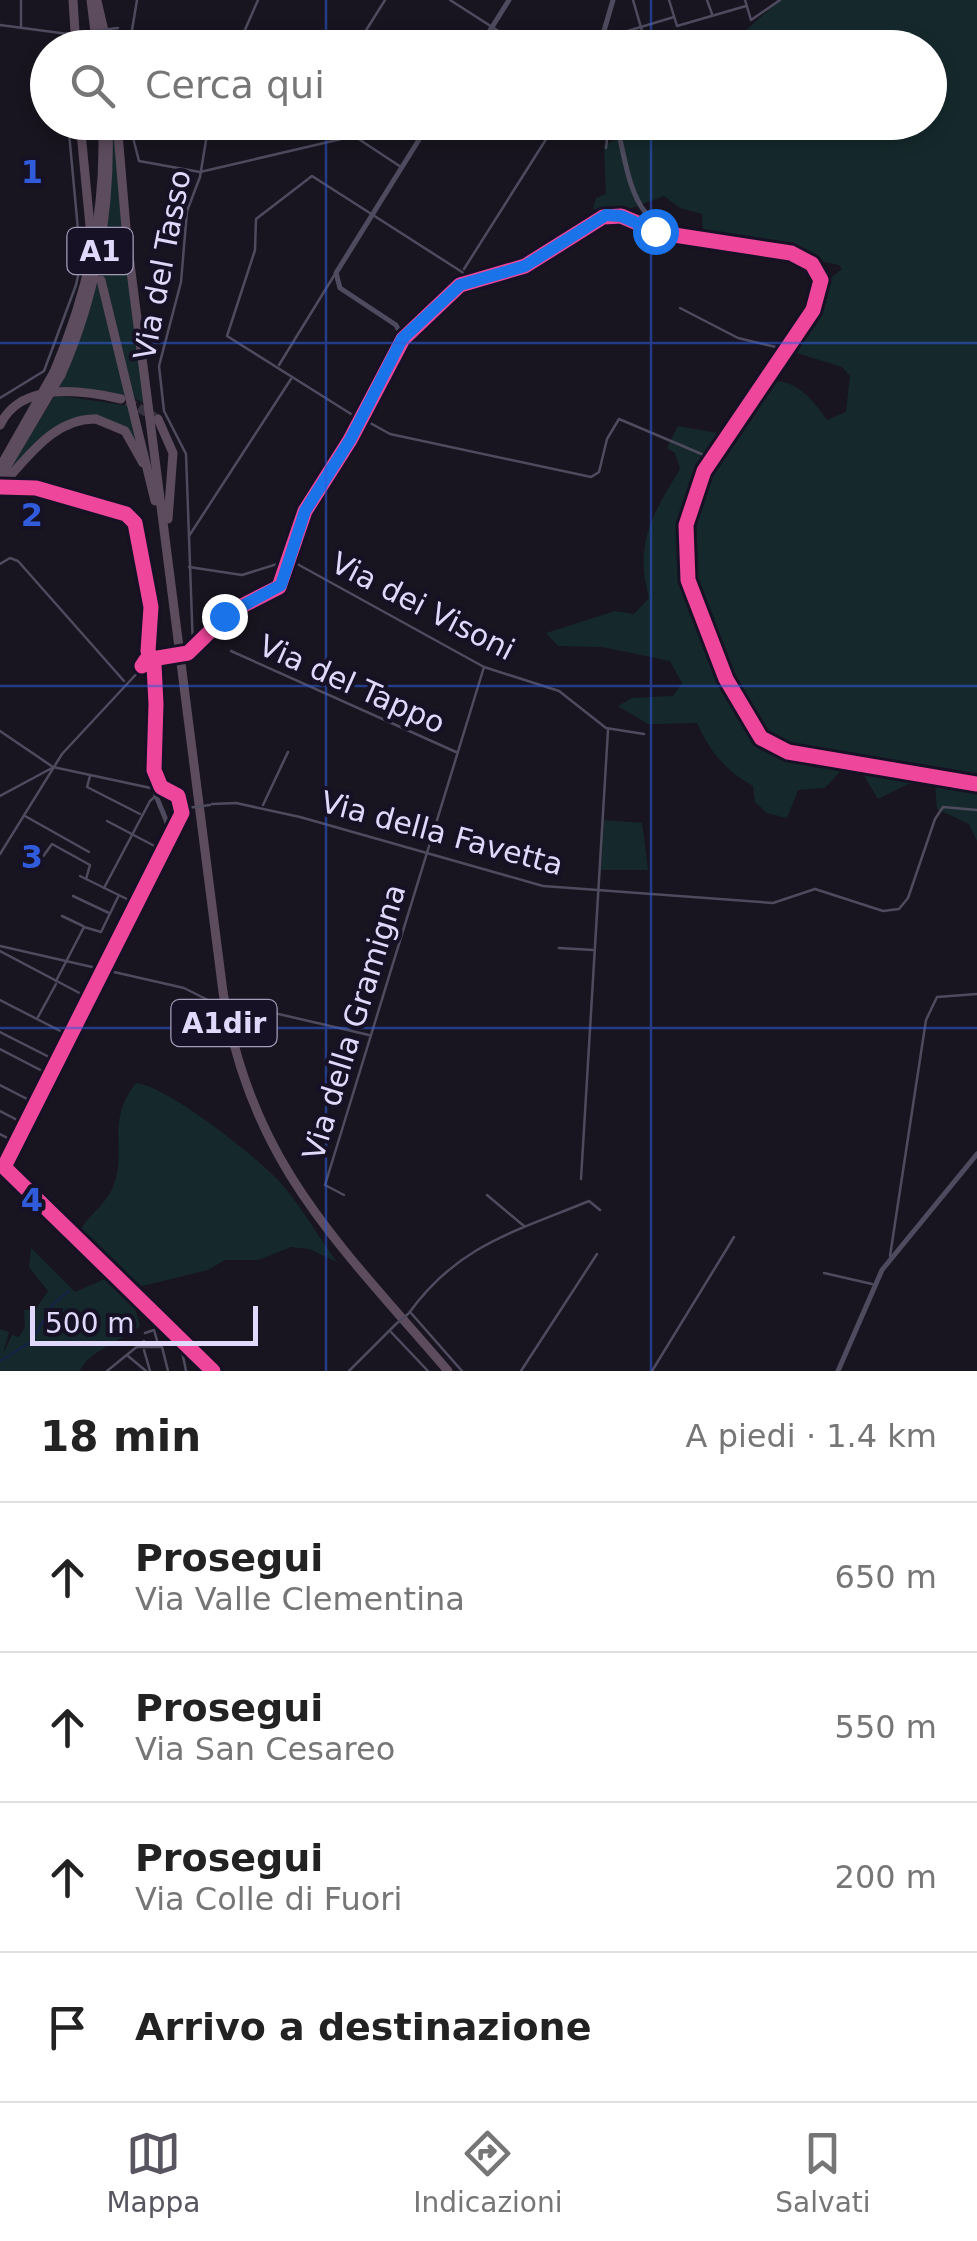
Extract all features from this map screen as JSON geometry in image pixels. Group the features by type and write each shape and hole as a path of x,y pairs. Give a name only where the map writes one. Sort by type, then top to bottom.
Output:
{"highway":[{"path":"74,0 75,30"},
{"path":"95,0 100,30"},
{"path":"82,140 90,226"},
{"name":"A1","path":"0,478 58,373 87,306 104,232 105,140"},
{"name":"A1dir","path":"118,140 126,240 223,992 242,1076 266,1138 301,1197 446,1371"},
{"name":"A1dir","path":"101,280 154,494 221,1006 237,1074 262,1138 298,1199 446,1371"},
{"name":"A1","path":"0,467 58,373"},
{"path":"0,425 13,406 39,395 76,392 122,399"},
{"path":"0,487 60,428 96,419 115,424 131,438 154,494"},
{"path":"158,420 170,438 173,456 168,556"}],"street":[{"path":"21,0 21,29"},
{"path":"132,30 137,0"},
{"path":"244,30 258,0"},
{"path":"366,30 385,0"},
{"path":"450,0 498,30"},
{"path":"489,30 509,0"},
{"path":"603,30 613,0"},
{"path":"633,0 641,30"},
{"path":"669,0 677,26 745,3 751,20 780,0"},
{"path":"707,0 712,16"},
{"path":"628,30 674,17"},
{"path":"0,25 30,30"},
{"path":"101,30 132,27"},
{"path":"0,398 34,381 46,368 80,267 69,140"},
{"path":"133,140 139,161 201,171 337,140"},
{"name":"Via del Tasso","path":"194,649 186,453 164,410 159,364 182,282 187,211 207,140"},
{"path":"360,140 403,167"},
{"path":"277,368 419,140"},
{"path":"462,272 545,140"},
{"path":"606,148 607,140"},
{"path":"621,140 638,202 654,222 675,233"},
{"path":"470,281 462,272 312,176 256,218 255,250 227,336 390,434 589,476 598,474 608,437 620,419 679,447 702,450 712,459"},
{"path":"185,655 230,612 278,588 305,511 402,339 456,288 525,266 606,215 621,216 658,232 788,252 814,265 822,281 818,298 712,459 692,497 686,525 688,580 726,679 761,738 788,752 977,784"},
{"path":"336,273 343,290 396,325 402,339"},
{"path":"680,308 738,338 785,350"},
{"path":"187,539 292,378"},
{"path":"0,487 36,488 132,518 150,595 147,666 153,682 154,775 170,842"},
{"path":"0,564 16,560 125,682"},
{"path":"188,566 244,574 290,560"},
{"name":"Via dei Visoni","path":"290,560 484,667 560,691 608,728 644,734"},
{"name":"Via del Tappo","path":"231,651 457,753"},
{"path":"0,854 53,767 125,682 160,658 173,656"},
{"name":"Via della Gramigna","path":"344,1195 325,1185 484,667"},
{"path":"581,1179 608,728"},
{"path":"0,732 53,767 159,790 177,796 184,808 26,1125 2,1165 212,1370"},
{"path":"261,808 288,752"},
{"path":"0,796 53,767"},
{"path":"90,775 87,787 142,815"},
{"path":"146,786 154,775"},
{"path":"154,775 159,790"},
{"path":"104,888 159,790"},
{"name":"Via della Favetta","path":"184,808 210,804 261,808 541,886 774,903 815,889 866,909 895,910 908,898 937,814 950,805 977,810"},
{"path":"24,815 89,852"},
{"path":"107,821 165,851"},
{"path":"168,824 175,832"},
{"path":"39,862 52,844 90,865 86,879"},
{"path":"80,876 138,905"},
{"path":"62,916 100,933 119,895"},
{"path":"73,896 110,914"},
{"path":"37,1018 84,927"},
{"path":"0,948 90,999"},
{"path":"0,948 184,988 218,1005"},
{"path":"560,948 594,950"},
{"path":"891,1258 888,1248 926,1020 937,997 977,994"},
{"path":"0,1000 71,1036"},
{"path":"230,1003 370,1035"},
{"path":"0,1032 58,1062"},
{"path":"0,1049 51,1075"},
{"path":"0,1085 36,1104"},
{"path":"0,1112 26,1125"},
{"path":"0,1134 17,1142"},
{"path":"838,1371 873,1285 977,1154"},
{"path":"487,1195 526,1227"},
{"path":"349,1371 409,1313 424,1288 458,1258 589,1201 600,1210"},
{"path":"652,1371 734,1237"},
{"path":"521,1371 597,1254"},
{"path":"824,1273 873,1285"},
{"path":"409,1313 462,1371"},
{"path":"163,1322 181,1346 186,1371"},
{"path":"145,1333 156,1330 168,1371"},
{"path":"390,1330 428,1371"},
{"path":"107,1371 144,1341"},
{"path":"137,1346 158,1346"},
{"path":"144,1349 148,1371"},
{"path":"127,1354 148,1371"},
{"path":"114,1364 121,1371"}],"green space":[{"path":"780,0 977,0 977,841 969,824 937,809 935,783 908,784 878,799 863,774 845,766 825,788 798,790 787,818 767,813 755,802 753,786 719,759 697,723 648,724 618,706 632,698 673,696 682,683 670,661 602,647 558,646 546,633 615,611 634,614 649,598 645,546 654,516 680,469 675,453 667,448 678,426 729,435 765,380 794,386 827,420 846,412 850,376 842,367 790,351 826,282 842,269 839,265 703,235 702,214 680,208 664,196 610,216 593,209 596,198 606,194 604,146 614,140 947,140 947,30 746,30"},
{"path":"115,140 145,404 134,398 100,267"},
{"path":"97,282 127,396 59,389"},
{"path":"55,395 130,406 140,450 122,430 105,419 88,416 56,428 8,472"},
{"path":"604,820 642,823 648,870 601,870"},
{"path":"136,1083 188,1108 265,1168 293,1198 337,1262 309,1249 291,1247 258,1260 225,1260 208,1270 138,1287 133,1301 140,1326 98,1352 80,1371 0,1371 0,1329 9,1332 3,1354 12,1335 19,1337 25,1328 24,1310 35,1310 48,1291 29,1267 31,1248 75,1292 112,1276 77,1238 113,1187 119,1161 121,1110"}],"waterway":[{"path":"0,1361 31,1342 54,1303 69,1291"}],"tunnel":[{"path":"127,401 158,419"}],"cycle path":[{"path":"142,666 146,660 188,653 230,612 279,587 305,511 350,440 403,339 460,285 525,266 603,217 621,216 661,233 791,253 812,264 821,280 813,310 704,471 686,525 688,580 726,679 761,738 788,752 977,784"},
{"path":"0,487 36,488 126,514 135,523 151,607 148,651 154,665 156,704 154,770 161,787 178,796 182,813 4,1167 213,1371"}],"route":[{"path":"224,616 281,585 295,532 305,511 350,440 402,339 456,288 525,266 606,215 621,216 655,231"}]}
